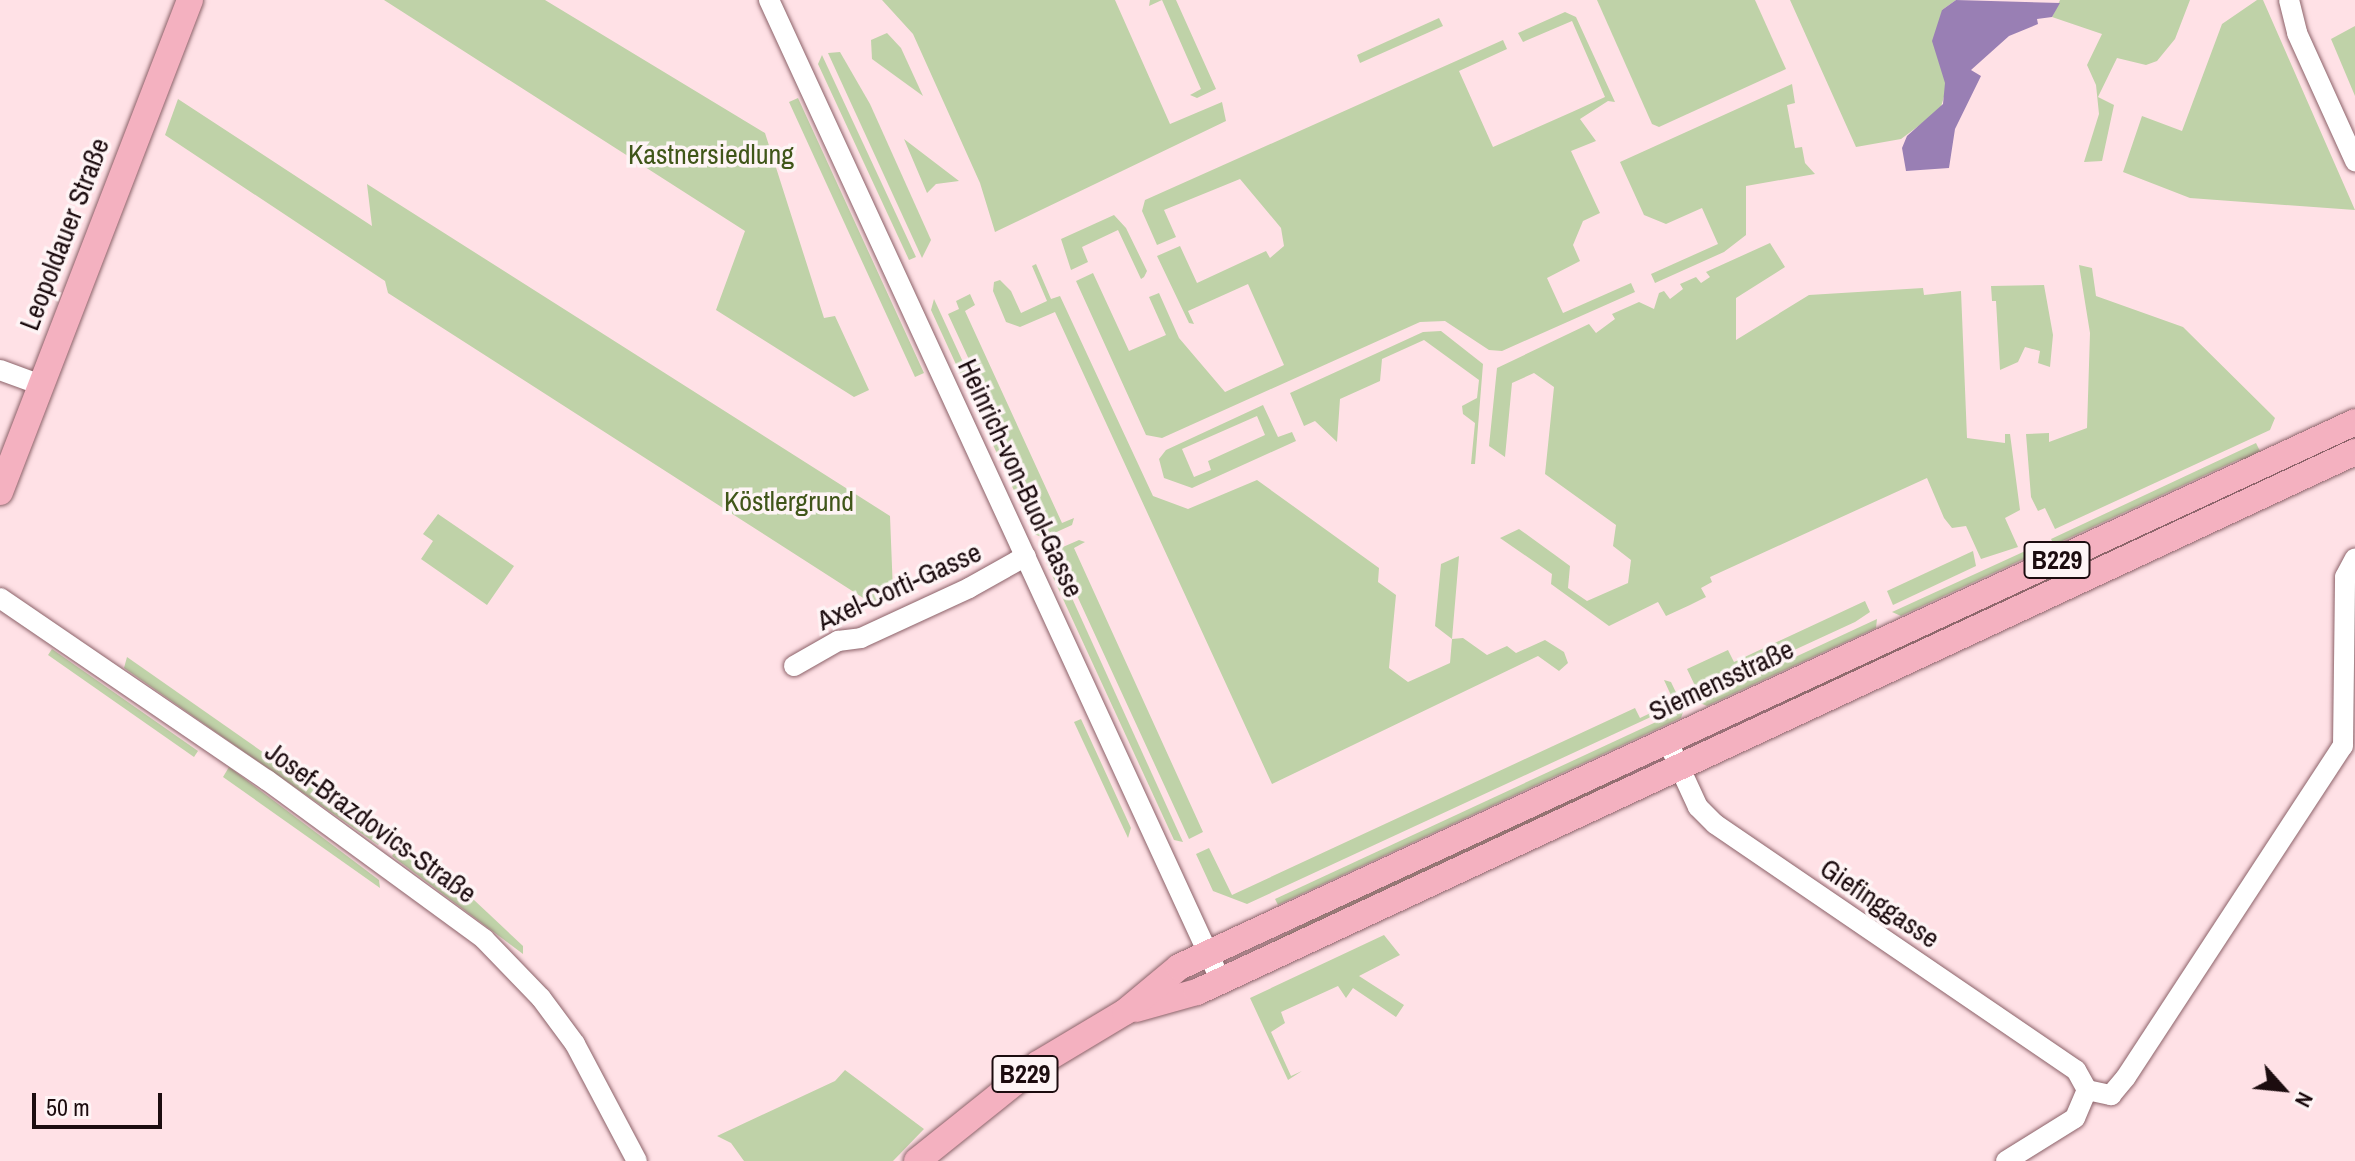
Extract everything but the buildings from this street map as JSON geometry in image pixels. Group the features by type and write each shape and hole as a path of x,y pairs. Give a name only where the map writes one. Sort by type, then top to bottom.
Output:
{"main road":[{"name":"Leopoldauer Straße","path":"0,492 190,0"},
{"name":"Siemensstraße","path":"917,1161 1038,1064 1125,1012 1179,967 2355,422"},
{"name":"Siemensstraße","path":"1125,1012 1197,992 2355,452"}],"street":[{"name":"Heinrich-von-Buol-Gasse","path":"769,0 1220,979"},
{"path":"2289,0 2297,33 2355,161"},
{"path":"0,370 41,385"},
{"name":"Axel-Corti-Gasse","path":"794,666 838,641 861,638 969,588 1026,556"},
{"path":"2006,1161 2075,1118 2087,1090 2111,1095 2126,1077 2343,746 2345,577 2355,558"},
{"name":"Josef-Brazdovics-Straße","path":"0,598 267,780 484,939 541,998 575,1044 637,1161"},
{"name":"Giefinggasse","path":"1667,740 1698,807 1715,824 2076,1070 2087,1090"}],"green space":[{"name":"Kastnersiedlung","path":"384,0 545,0 765,133 824,318 835,316 869,390 854,397 716,310 745,231"},
{"path":"882,0 1115,0 1170,124 1222,102 1226,121 995,232 980,183 913,34"},
{"path":"1162,0 1176,0 1216,89 1197,98 1190,95 1201,89"},
{"path":"1597,0 1755,0 1786,69 1659,127 1652,124"},
{"path":"1790,0 1956,0 1942,10 1946,90 1940,110 1901,139 1856,147"},
{"path":"2060,0 2190,0 2175,39 2157,61 2146,65 2117,58 2098,97 2114,105 2102,161 2084,162 2099,114 2096,85 2087,65 2102,34 2052,17"},
{"path":"2257,0 2263,0 2355,210 2190,198 2123,172 2142,116 2182,131 2222,24"},
{"path":"1565,12 1576,17 1615,102 1608,101 1580,119 1596,141 1571,151 1600,213 1583,221 1573,245 1580,261 1547,278 1563,313 1631,283 1635,292 1502,351 1489,350 1445,321 1420,322 1162,438 1146,435 1076,281 1093,273 1129,351 1166,335 1149,297 1159,293 1179,338 1225,392 1284,365 1248,284 1188,311 1194,324 1189,323 1157,256 1180,246 1197,283 1266,251 1270,258 1284,246 1281,228 1240,179 1164,210 1176,237 1157,245 1142,211 1145,200 1503,40 1507,49 1459,71 1493,147 1572,112 1605,97 1572,21 1523,42 1518,33"},
{"path":"1439,18 1443,26 1360,63 1357,55"},
{"path":"2355,26 2355,96 2331,39"},
{"path":"887,33 901,48 923,96 872,59 871,40"},
{"path":"840,52 870,104 931,240 922,258 828,53"},
{"path":"822,55 916,257 909,260 818,64"},
{"path":"1792,84 1795,103 1787,105 1795,148 1802,147 1805,163 1815,174 1746,186 1746,235 1724,252 1655,283 1651,274 1718,244 1702,208 1666,224 1644,215 1620,162"},
{"path":"798,98 924,373 915,377 789,102"},
{"name":"Köstlergrund","path":"178,99 372,226 367,184 890,516 893,592 871,603 388,293 385,281 165,135"},
{"path":"904,139 959,181 936,184 927,193"},
{"path":"1114,215 1126,228 1147,271 1144,277 1141,279 1118,230 1082,247 1088,262 1071,270 1061,239"},
{"path":"1770,243 1785,267 1736,298 1736,340 1809,295 1923,288 1924,295 1961,291 1967,438 2005,443 2005,434 2010,434 2020,510 2005,518 2018,547 1981,559 1966,526 1952,528 1944,518 1927,478 1710,577 1712,582 1701,588 1706,597 1690,605 1666,616 1658,602 1609,626 1551,584 1552,574 1500,538 1519,529 1555,555 1570,566 1568,588 1587,601 1628,583 1631,560 1613,546 1616,525 1545,474 1554,387 1534,373 1512,383 1505,457 1489,446 1497,368 1589,324 1596,333 1615,319 1612,314 1639,302 1654,309 1659,293 1664,291 1670,299 1683,289 1680,284 1696,277 1701,283 1710,277 1706,272"},
{"path":"1036,264 1051,299 1060,296 1153,496 1188,509 1257,480 1379,568 1378,582 1396,595 1389,668 1408,682 1450,663 1452,639 1463,638 1487,655 1507,646 1516,653 1545,640 1564,652 1568,663 1559,671 1538,656 1272,784 1055,312 1020,327 1006,322 993,291 994,282 1000,280 1011,291 1021,313 1047,301 1032,266"},
{"path":"2079,265 2092,268 2096,296 2183,327 2275,418 2270,430 2055,529 2045,508 2038,511 2031,497 2026,434 2049,433 2049,442 2087,428 2090,333"},
{"path":"2044,285 2053,335 2050,367 2038,363 2040,351 2025,347 2018,362 2000,370 1996,301 1992,301 1991,286"},
{"path":"970,294 975,305 965,311 1062,523 1074,518 1072,525 1050,535 948,314 959,309 956,301"},
{"path":"934,299 1044,538 1034,534 931,310"},
{"path":"1441,331 1483,364 1475,464 1471,464 1475,423 1463,414 1462,406 1477,398 1479,380 1424,340 1382,359 1380,381 1340,399 1337,442 1315,421 1304,426 1290,393 1423,332"},
{"path":"1263,405 1278,437 1292,432 1296,441 1192,488 1164,478 1159,459 1166,450","holes":["1257,416 1265,435 1208,461 1211,470 1194,477 1182,449"]},
{"path":"2256,443 2261,453 2243,463 2240,459 2054,545 2051,539"},
{"path":"438,514 514,566 487,605 421,559 433,541 423,534"},
{"path":"2145,530 2147,534 2126,548 1788,707 1783,697"},
{"path":"1079,540 1085,542 1074,548 1203,832 1189,839 1056,550"},
{"path":"2036,546 2039,552 1901,616 1892,612"},
{"path":"1973,551 1976,566 1893,605 1887,591"},
{"path":"1051,552 1183,842 1174,840 1046,562"},
{"path":"1459,556 1452,639 1435,626 1441,564"},
{"path":"1865,601 1870,612 1855,622 1699,694 1687,669 1728,650 1734,662"},
{"path":"1877,619 1876,628 1707,706 1698,702"},
{"path":"52,649 198,751 194,757 48,655"},
{"path":"127,657 384,837 378,845 124,668"},
{"path":"1664,680 1671,682 1681,703 1247,904 1213,891 1196,854 1209,848 1232,895 1635,708 1640,718 1674,702"},
{"path":"1684,709 1681,718 1278,905 1275,899"},
{"path":"1081,719 1131,828 1128,838 1074,722"},
{"path":"229,767 379,880 380,888 223,777"},
{"path":"1624,771 1628,781 1249,955 1341,903"},
{"path":"398,846 473,899 523,946 523,954 392,856"},
{"path":"1384,935 1400,955 1359,976 1404,1005 1396,1017 1353,988 1346,998 1338,986 1281,1012 1285,1023 1271,1032 1291,1076 1302,1071 1288,1080 1250,998"},
{"path":"845,1070 924,1129 893,1161 744,1161 731,1143 717,1136 835,1081"}],"shaded area":[{"path":"1956,0 2060,3 2052,17 2037,19 2038,24 2009,36 1971,70 1981,76 1955,129 1949,168 1906,171 1902,148 1907,136 1943,104 1945,83 1932,41 1942,10"}]}
